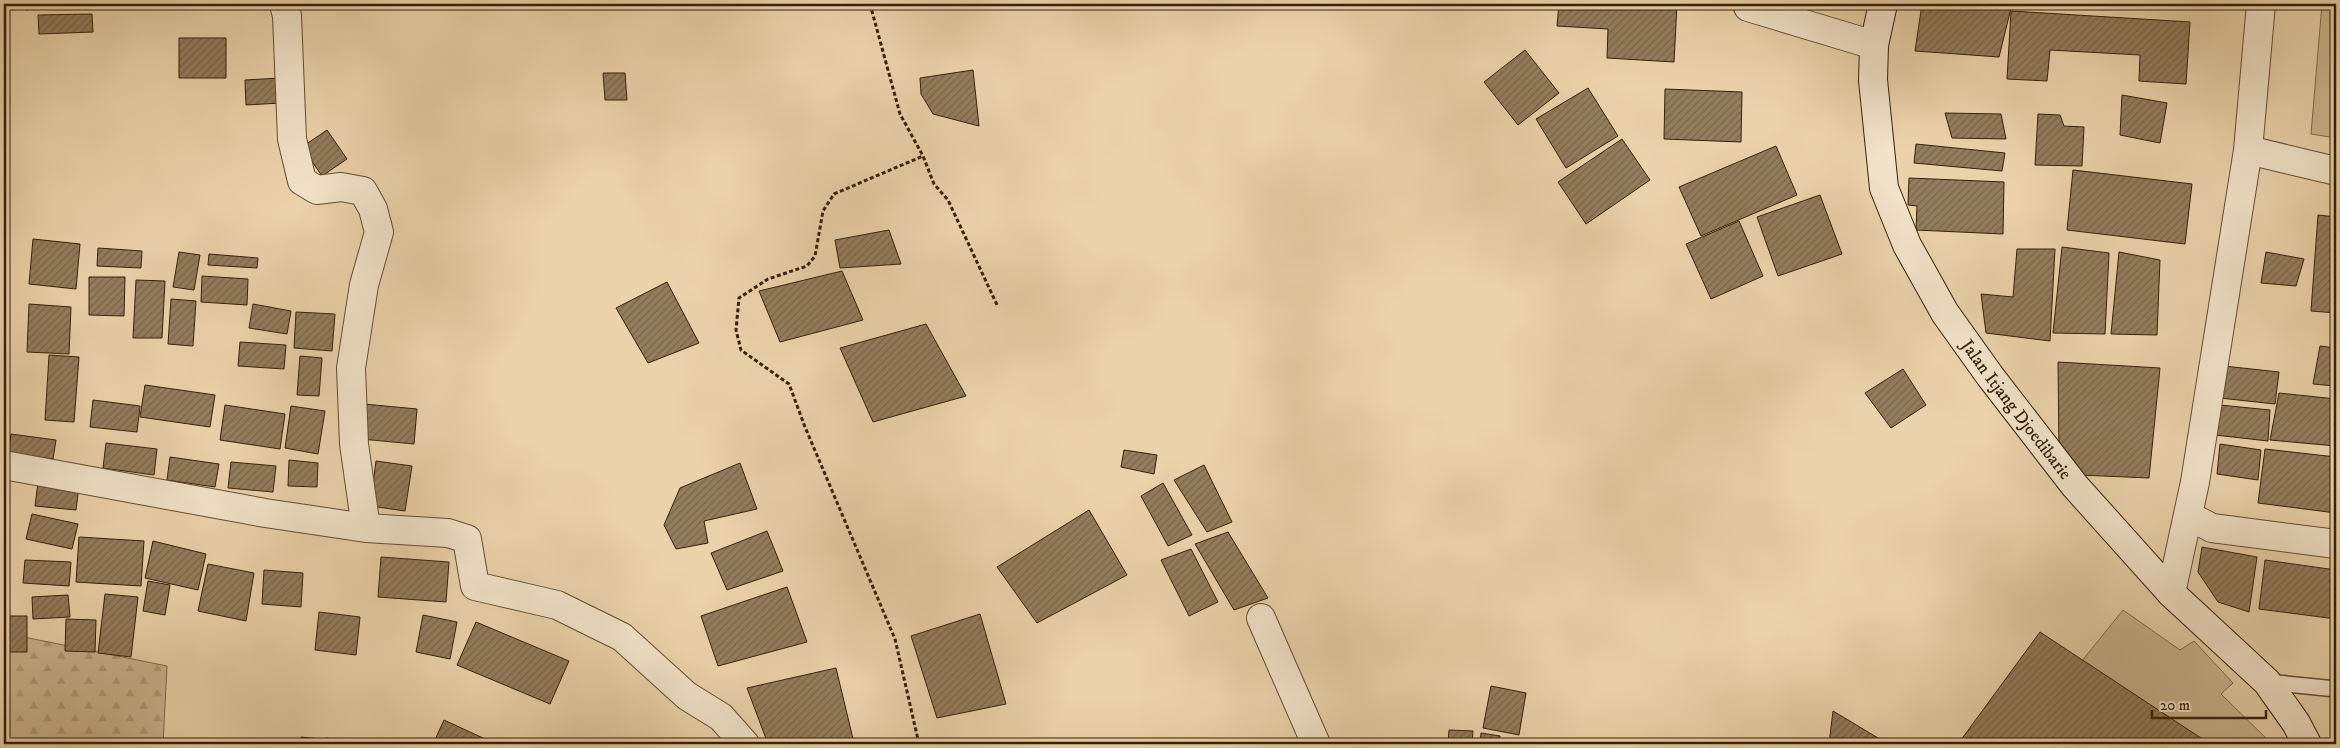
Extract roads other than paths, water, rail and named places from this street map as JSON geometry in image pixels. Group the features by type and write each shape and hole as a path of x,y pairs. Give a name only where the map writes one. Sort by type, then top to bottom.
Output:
{"street":[{"path":"284,4 287,16 292,139 302,181 317,190 341,187 363,191 374,209 379,232 364,285 351,368 354,444 366,528"},
{"name":"Jalan Itjang Djoedibarie","path":"1883,4 1874,45 1873,80 1884,188 1907,245 1945,313 1990,376 2074,486 2171,593 2267,682 2296,723 2307,744"},
{"path":"2171,593 2189,516 2248,150 2261,4"},
{"path":"1748,6 1874,45"},
{"path":"2248,150 2336,171"},
{"path":"4,465 265,513 366,528 448,533 467,539 475,586 557,605 622,637 687,696 721,717 745,744"},
{"path":"2189,516 2212,528 2336,544"},
{"path":"1262,618 1316,744"}],"lane":[{"path":"2267,682 2336,688"}]}
